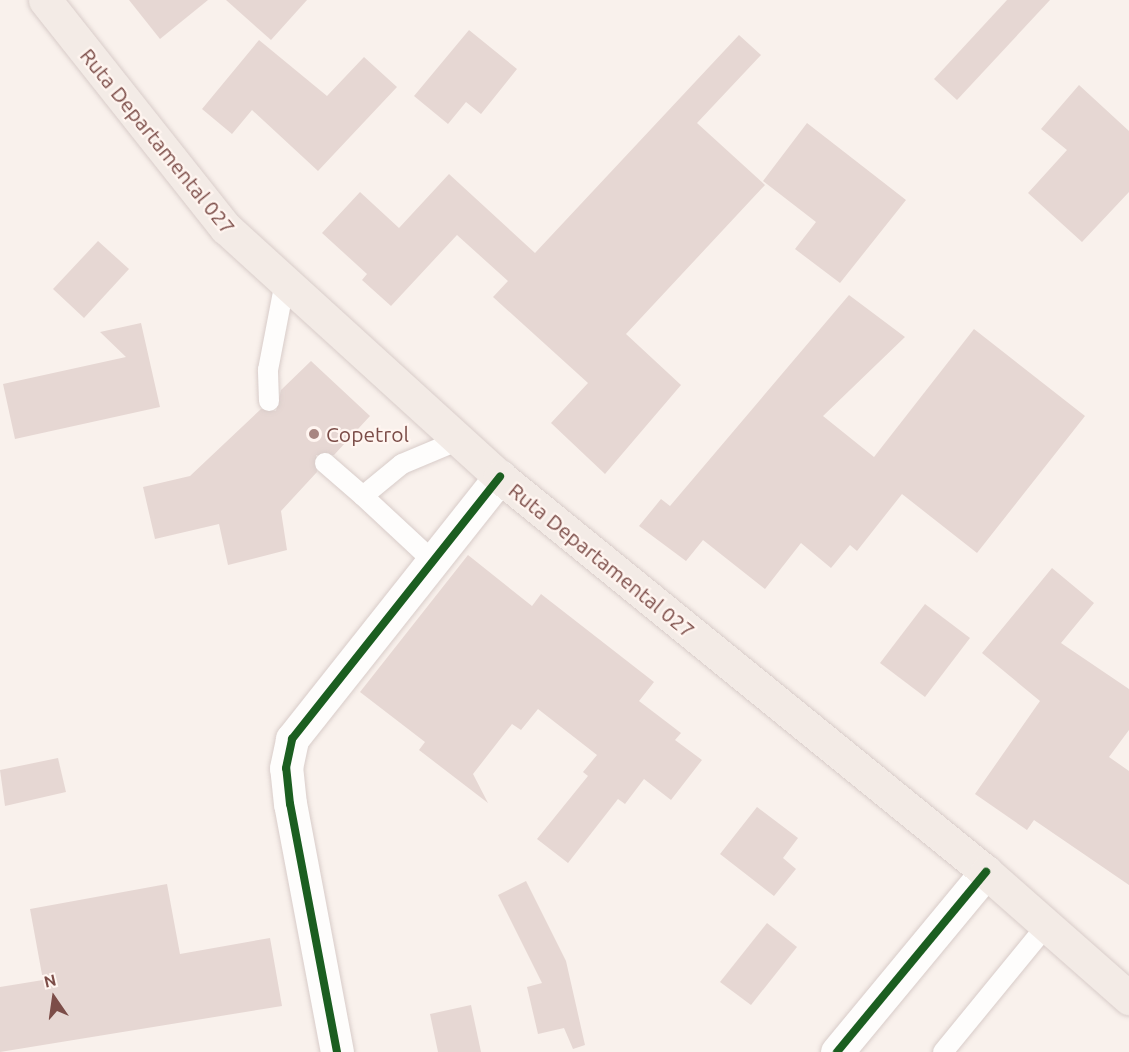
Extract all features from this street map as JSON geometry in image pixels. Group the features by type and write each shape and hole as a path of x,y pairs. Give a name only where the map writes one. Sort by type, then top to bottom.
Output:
{"main road":[{"name":"Ruta Departamental 027","path":"45,0 226,228 500,477 986,872 1129,998"}],"street":[{"path":"337,1052 286,768 292,739 500,477"},
{"path":"837,1052 986,872"}],"lane":[{"path":"269,401 268,370 285,282"},
{"path":"363,496 402,464 459,440"},
{"path":"326,463 433,561"},
{"path":"943,1052 1047,925"}],"building":[{"path":"129,0 208,0 160,39"},
{"path":"226,0 307,0 271,40"},
{"path":"1007,0 1050,0 957,100 934,79"},
{"path":"469,30 517,69 481,114 466,102 448,124 414,96"},
{"path":"739,35 761,55 697,123 765,185 626,334 681,385 605,474 551,423 588,383 493,297 508,281 457,235 391,306 362,280 367,274 322,233 360,192 399,228 449,174 535,253"},
{"path":"259,40 327,96 364,57 397,87 318,171 252,110 232,134 202,109"},
{"path":"1079,85 1129,131 1129,192 1082,242 1028,193 1067,150 1041,129"},
{"path":"807,123 906,200 840,283 795,249 816,222 763,181"},
{"path":"98,241 129,269 84,318 53,289"},
{"path":"849,295 905,337 823,416 874,457 974,329 1085,416 977,553 902,494 857,551 850,545 831,568 801,543 765,589 703,540 686,561 639,526 661,499 670,506"},
{"path":"141,323 160,407 15,439 3,384 126,357 100,332"},
{"path":"311,361 370,416 334,455 316,455 317,472 281,511 287,550 228,565 219,524 155,539 143,487 190,476 261,409 276,411 281,390"},
{"path":"468,555 532,606 541,594 654,682 639,701 681,733 675,740 702,760 671,800 644,779 625,804 618,799 568,863 537,839 588,776 583,772 597,755 538,709 521,730 512,724 473,774 488,803 419,750 425,742 360,692"},
{"path":"1052,568 1094,603 1061,643 1129,689 1129,730 1109,757 1129,771 1129,885 1034,820 1027,830 975,794 1040,701 982,653"},
{"path":"925,604 970,638 925,697 880,663"},
{"path":"58,758 66,792 5,806 0,770"},
{"path":"757,807 798,838 783,858 796,869 774,896 720,854"},
{"path":"526,881 566,961 585,1045 573,1049 564,1028 538,1034 527,987 542,983 498,895"},
{"path":"167,884 180,954 270,938 282,1006 0,1052 0,987 43,980 30,909"},
{"path":"767,923 797,947 751,1005 720,982"},
{"path":"471,1005 481,1052 438,1052 430,1014"}],"cycle path":[{"path":"337,1052 290,804 286,768 292,739 500,477"},
{"path":"837,1052 986,872"}],"place":[{"name":"Copetrol","path":"314,434"}]}
